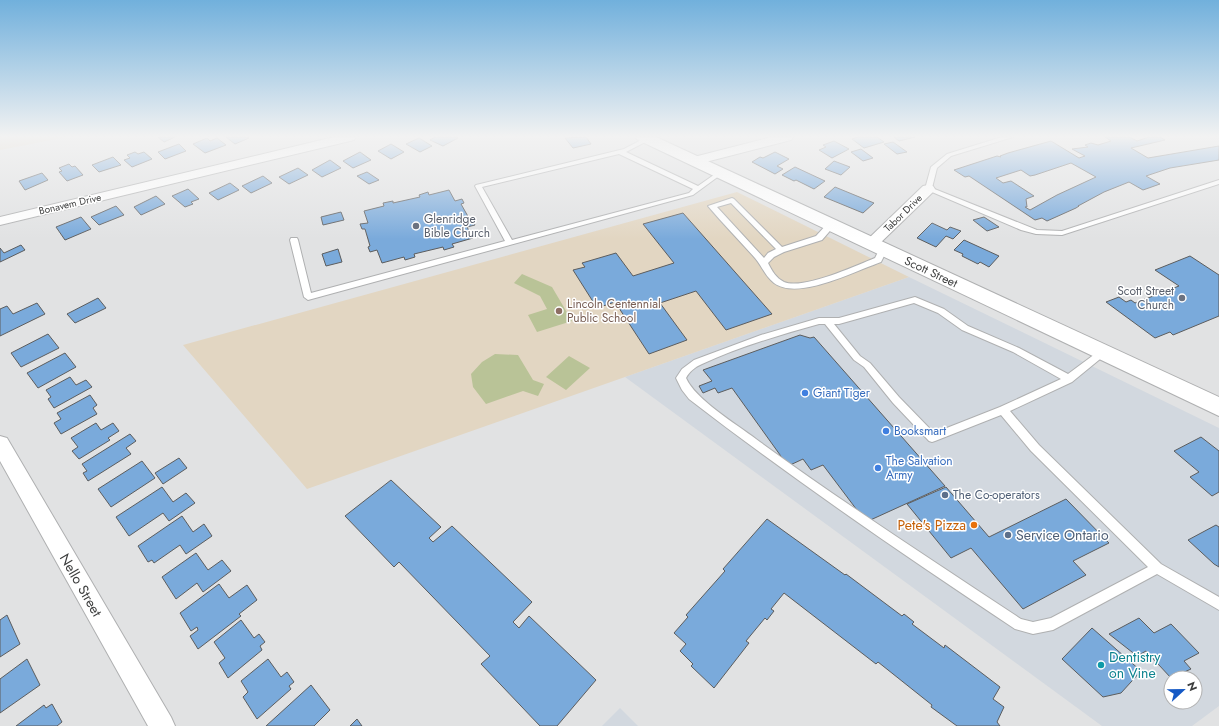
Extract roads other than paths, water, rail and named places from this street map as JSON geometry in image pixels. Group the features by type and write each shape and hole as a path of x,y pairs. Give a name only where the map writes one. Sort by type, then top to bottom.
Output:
{"main road":[{"name":"Scott Street","path":"715,171 1219,407"}],"street":[{"name":"Bonavem Drive","path":"0,221 209,171"},
{"name":"Tabor Drive","path":"877,247 928,189"},
{"name":"Nello Street","path":"0,444 162,726"}],"lane":[{"path":"510,243 478,186 539,171"},
{"path":"661,171 699,189"},
{"name":"Tabor Drive","path":"928,189 933,171"},
{"path":"294,240 308,297 691,194 720,173"},
{"path":"928,189 1036,232 1062,233 1219,182"},
{"path":"781,250 732,200 712,206 764,263 770,276 785,286 807,286 878,260 877,247"},
{"path":"764,263 771,255 781,250 819,238 831,225"},
{"path":"1069,379 1016,350 965,328 941,311 915,300 839,321 819,321 764,338 697,362 684,371 681,378 685,387 692,396 777,460 847,510 1019,625 1034,628 1053,624 1158,568"},
{"path":"828,321 857,358 866,365 896,400 932,438 1003,410 1069,379 1102,352"},
{"path":"1003,410 1036,448 1158,568 1219,604"}],"place":[{"name":"Glenridge Bible Church","path":"416,226"},
{"name":"Scott Street Church","path":"1182,298"},
{"name":"Lincoln Centennial Public School","path":"559,311"},
{"name":"Giant Tiger","path":"805,393"},
{"name":"Booksmart","path":"886,431"},
{"name":"The Salvation Army","path":"878,468"},
{"name":"The Co-operators","path":"945,495"},
{"name":"Pete's Pizza","path":"974,525"},
{"name":"Service Ontario","path":"1008,535"},
{"name":"Dentistry on Vine","path":"1101,665"}]}
